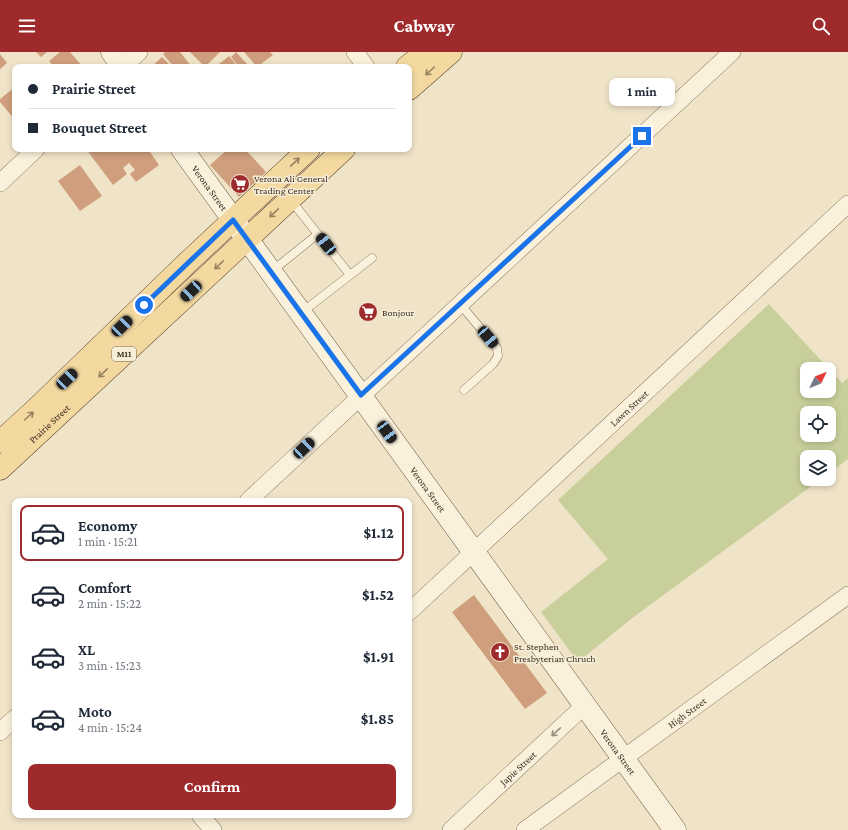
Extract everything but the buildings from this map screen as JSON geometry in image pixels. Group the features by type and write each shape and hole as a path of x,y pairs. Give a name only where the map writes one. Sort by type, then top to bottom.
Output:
{"main road":[{"path":"112,52 121,64"},
{"path":"411,64 426,52"},
{"path":"412,86 451,52"},
{"name":"Verona Street","path":"184,152 675,830"},
{"name":"Prairie Street","path":"0,442 306,152"},
{"name":"Prairie Street","path":"0,469 341,152"}],"street":[{"path":"126,64 139,52"},
{"path":"355,52 364,64"},
{"path":"251,498 732,52"},
{"path":"0,183 33,152"},
{"name":"Lawn Street","path":"412,609 848,204"},
{"name":"High Street","path":"525,830 848,595"},
{"name":"Japie Street","path":"451,830 584,706"},
{"path":"0,732 12,721"},
{"path":"203,818 213,830"}],"lane":[{"path":"290,199 350,275"},
{"path":"271,272 318,234"},
{"path":"301,314 372,258"},
{"path":"460,304 497,348 498,356 493,364 464,390"}],"green space":[{"path":"769,304 823,362 800,362 800,398 836,398 836,377 842,383 848,378 848,459 836,468 836,450 800,450 800,486 812,486 631,619 578,662 541,612 608,559 558,500"}],"place":[{"name":"Verona Ali General Trading Center","path":"240,184"},
{"name":"Bonjour","path":"368,312"},
{"name":"St. Stephen Presbyterian Chruch","path":"500,652"}],"route":[{"path":"144,305 233,220 361,395 642,136"}]}
